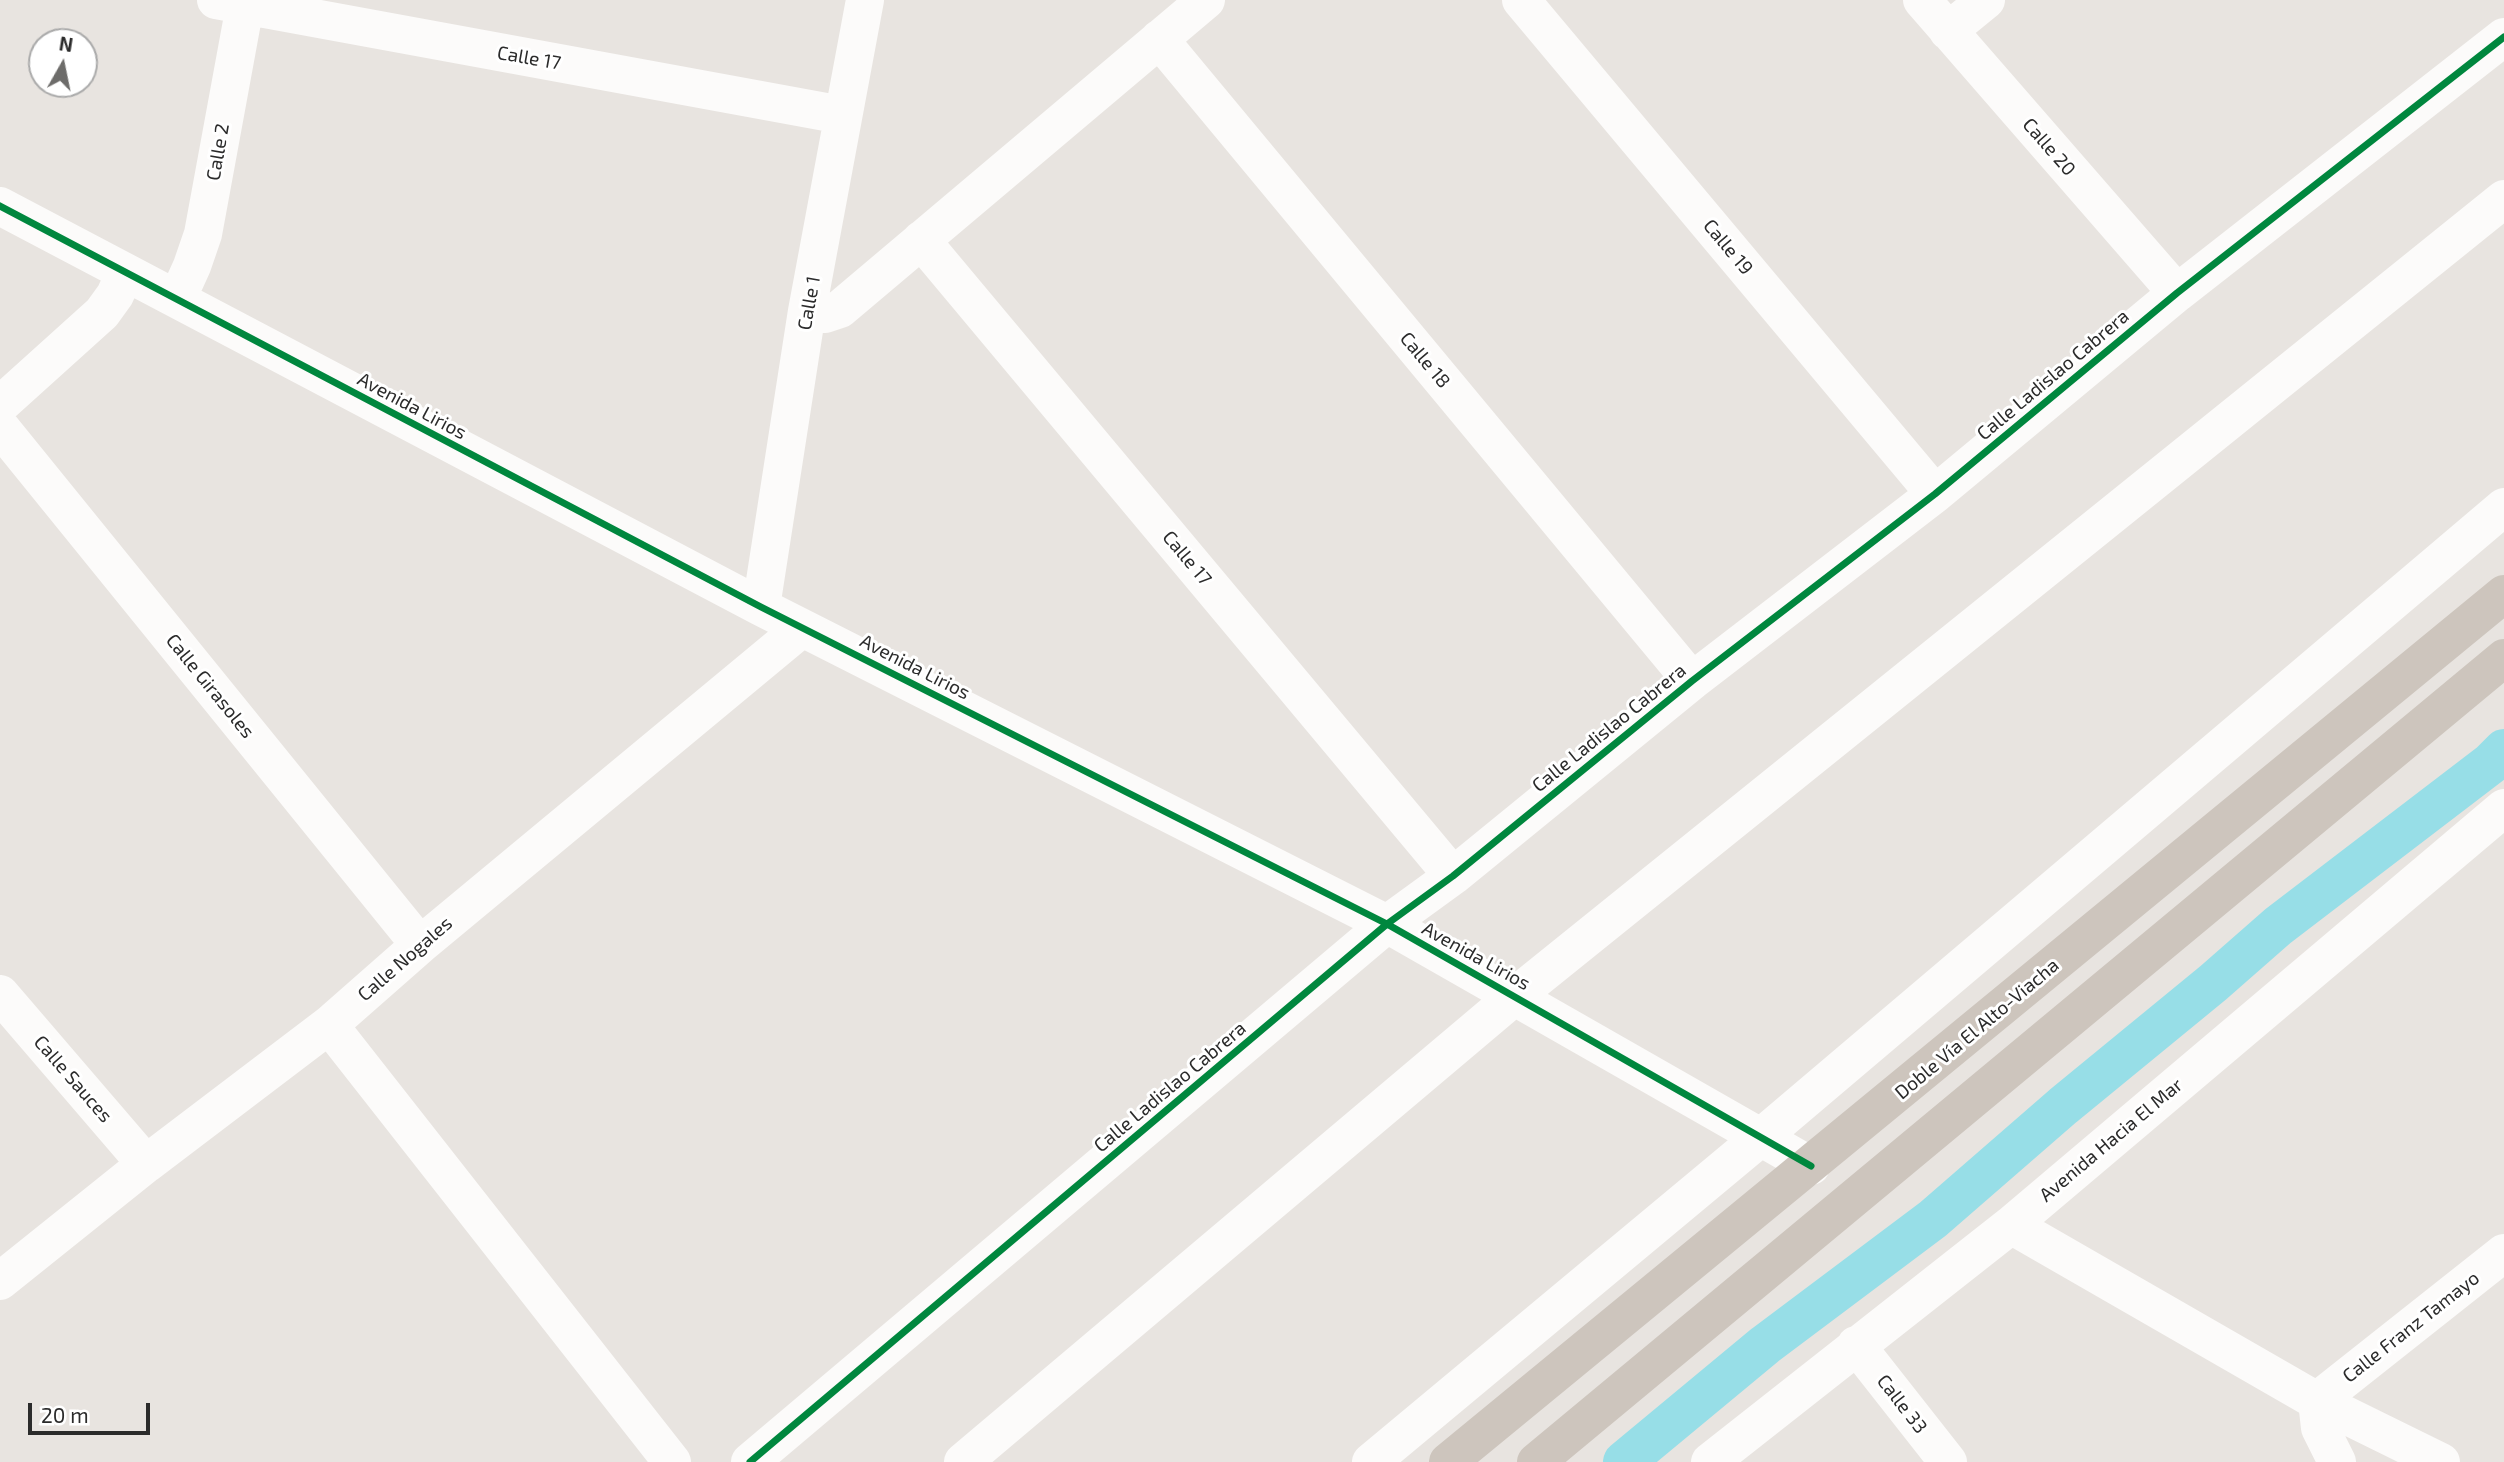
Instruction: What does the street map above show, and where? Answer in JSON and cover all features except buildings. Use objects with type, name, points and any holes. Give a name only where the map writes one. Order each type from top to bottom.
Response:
[{"type":"highway","name":"Doble Vía El Alto-Viacha","points":[[1448,1462],[2504,594]]},
{"type":"highway","points":[[1536,1462],[2504,658]]},
{"type":"street","name":"Calle 1","points":[[761,607],[807,311],[865,0]]},
{"type":"street","points":[[807,311],[825,314],[840,309],[1206,0]]},
{"type":"street","name":"Calle 19","points":[[1521,0],[1935,494]]},
{"type":"street","name":"Calle 20","points":[[1922,0],[2177,293]]},
{"type":"street","points":[[1948,31],[1986,0]]},
{"type":"street","name":"Calle 17","points":[[235,2],[842,116]]},
{"type":"street","name":"Calle 2","points":[[177,299],[203,234],[235,2]]},
{"type":"street","name":"Calle Ladislao Cabrera","points":[[750,1462],[1387,924],[1453,876],[1692,681],[1935,494],[2177,293],[2504,37]]},
{"type":"street","name":"Calle 18","points":[[1159,39],[1692,681]]},
{"type":"street","points":[[962,1462],[1516,996],[2504,199]]},
{"type":"street","name":"Avenida Lirios","points":[[0,206],[761,607],[1387,924],[1811,1166]]},
{"type":"street","name":"Calle 17","points":[[921,240],[1453,876]]},
{"type":"street","points":[[0,405],[102,313],[115,295],[125,273]]},
{"type":"street","name":"Calle Girasoles","points":[[0,427],[420,945]]},
{"type":"street","points":[[1371,1462],[1760,1138],[2504,508]]},
{"type":"street","name":"Calle Nogales","points":[[0,1281],[146,1164],[329,1025],[420,945],[802,628]]},
{"type":"street","name":"Avenida Hacia El Mar","points":[[1710,1462],[2011,1225],[2504,808]]},
{"type":"street","name":"Calle Sauces","points":[[0,994],[146,1164]]},
{"type":"street","points":[[329,1025],[672,1462]]},
{"type":"street","points":[[2011,1225],[2317,1401],[2441,1462]]},
{"type":"street","name":"Calle Franz Tamayo","points":[[2317,1401],[2504,1253]]},
{"type":"street","name":"Calle 33","points":[[1856,1345],[1948,1462]]},
{"type":"street","points":[[2317,1401],[2320,1428],[2337,1462]]},
{"type":"waterway","points":[[1624,1462],[1765,1345],[1933,1219],[2278,926],[2490,764],[2504,750]]},
{"type":"cycle path","points":[[750,1462],[1387,924],[1453,876],[1692,681],[1935,494],[2177,293],[2504,37]]},
{"type":"cycle path","points":[[0,206],[761,607],[1387,924],[1811,1166]]}]
